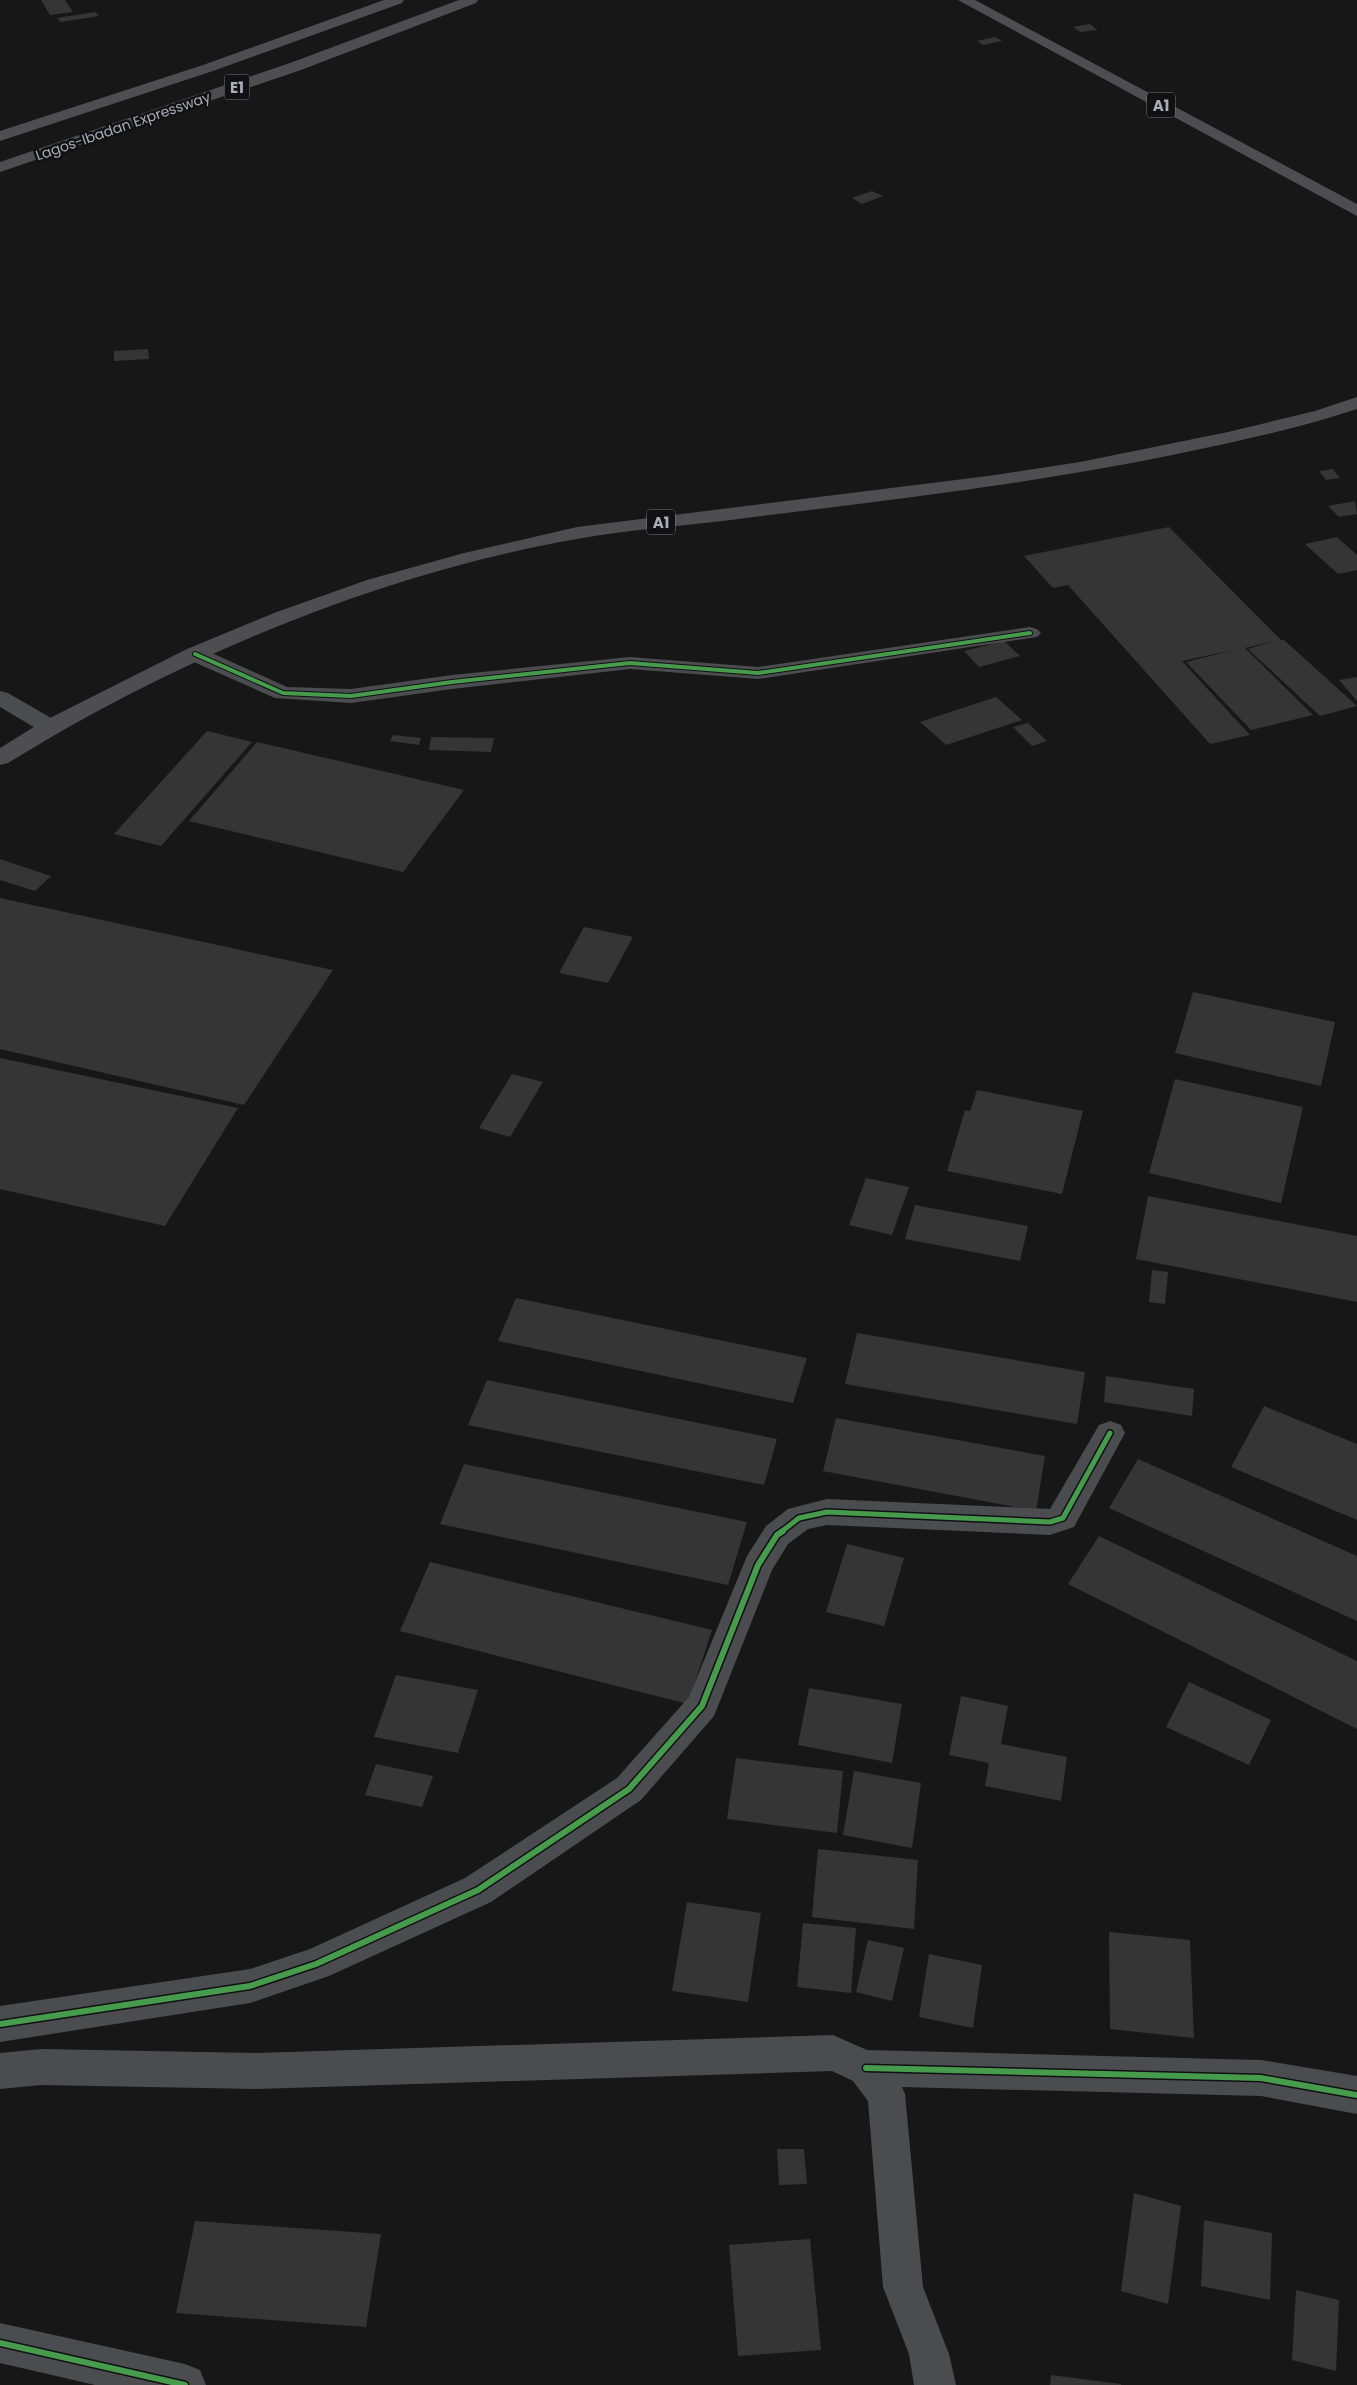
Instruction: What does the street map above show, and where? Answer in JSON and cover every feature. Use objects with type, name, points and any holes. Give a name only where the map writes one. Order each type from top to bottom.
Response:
[{"type":"highway","name":"Lagos-Ibadan Expressway","points":[[0,136],[208,68],[397,0]]},
{"type":"highway","name":"Lagos-Ibadan Expressway","points":[[0,167],[226,91],[395,31],[471,0]]},
{"type":"highway","name":"A1","points":[[965,0],[1357,211]]},
{"type":"highway","points":[[988,0],[1022,30]]},
{"type":"highway","name":"A1","points":[[0,758],[50,727],[195,654],[281,616],[374,584],[471,557],[577,533],[968,485],[1080,468],[1228,438],[1321,415],[1357,403]]},
{"type":"street","points":[[195,654],[282,694],[351,696],[452,682],[630,663],[758,673],[1030,633]]},
{"type":"street","points":[[0,698],[50,727]]},
{"type":"street","points":[[0,2024],[250,1986],[316,1964],[478,1890],[628,1789],[702,1706],[758,1565],[777,1535],[800,1518],[827,1512],[1050,1522],[1063,1518],[1110,1433]]},
{"type":"street","points":[[0,2071],[41,2067],[257,2070],[833,2053],[866,2068],[1261,2078],[1357,2095]]},
{"type":"street","points":[[866,2068],[886,2094],[903,2287],[929,2354],[935,2385]]},
{"type":"street","points":[[0,2343],[185,2385]]},
{"type":"building","points":[[41,0],[65,0],[73,12],[50,15]]},
{"type":"building","points":[[95,12],[99,16],[61,22],[57,18]]},
{"type":"building","points":[[1090,24],[1097,30],[1080,32],[1073,27]]},
{"type":"building","points":[[995,37],[1002,41],[983,45],[977,41]]},
{"type":"building","points":[[872,191],[883,196],[862,204],[852,198]]},
{"type":"building","points":[[148,349],[149,359],[114,361],[114,351]]},
{"type":"building","points":[[1333,469],[1340,478],[1326,480],[1319,471]]},
{"type":"building","points":[[1355,501],[1357,514],[1339,517],[1328,506]]},
{"type":"building","points":[[1169,527],[1281,640],[1284,640],[1357,706],[1320,716],[1248,649],[1274,641],[1245,648],[1313,715],[1251,730],[1186,662],[1234,650],[1182,661],[1250,735],[1210,744],[1068,585],[1053,588],[1024,556]]},
{"type":"building","points":[[1337,537],[1357,555],[1357,570],[1338,574],[1305,544]]},
{"type":"building","points":[[1004,641],[1020,656],[979,667],[964,651]]},
{"type":"building","points":[[1357,677],[1357,701],[1339,680]]},
{"type":"building","points":[[996,697],[1022,720],[946,745],[920,722]]},
{"type":"building","points":[[1028,723],[1047,741],[1032,746],[1013,727]]},
{"type":"building","points":[[207,731],[252,742],[161,846],[114,834]]},
{"type":"building","points":[[393,735],[421,738],[419,745],[390,741]]},
{"type":"building","points":[[431,737],[494,738],[491,752],[429,750]]},
{"type":"building","points":[[257,742],[464,790],[403,872],[189,821]]},
{"type":"building","points":[[0,859],[51,876],[35,891],[0,880]]},
{"type":"building","points":[[0,898],[333,970],[244,1105],[0,1049]]},
{"type":"building","points":[[584,927],[633,937],[608,983],[559,973]]},
{"type":"building","points":[[1193,992],[1335,1022],[1321,1086],[1175,1053]]},
{"type":"building","points":[[0,1058],[238,1108],[165,1226],[0,1189]]},
{"type":"building","points":[[512,1074],[543,1082],[510,1137],[479,1128]]},
{"type":"building","points":[[1175,1079],[1303,1107],[1281,1203],[1149,1173]]},
{"type":"building","points":[[977,1090],[1083,1111],[1062,1194],[947,1171],[965,1110],[970,1111]]},
{"type":"building","points":[[866,1178],[909,1187],[892,1235],[849,1225]]},
{"type":"building","points":[[1148,1196],[1357,1236],[1357,1302],[1136,1259]]},
{"type":"building","points":[[915,1205],[1028,1226],[1020,1261],[905,1239]]},
{"type":"building","points":[[1152,1270],[1168,1272],[1165,1304],[1149,1302]]},
{"type":"building","points":[[516,1298],[807,1358],[793,1403],[498,1341]]},
{"type":"building","points":[[857,1333],[1085,1372],[1077,1424],[845,1384]]},
{"type":"building","points":[[1106,1376],[1194,1389],[1192,1416],[1104,1402]]},
{"type":"building","points":[[487,1380],[777,1439],[764,1485],[468,1425]]},
{"type":"building","points":[[1264,1406],[1357,1444],[1357,1520],[1231,1467]]},
{"type":"building","points":[[836,1418],[1045,1456],[1036,1511],[823,1471]]},
{"type":"building","points":[[1138,1459],[1357,1556],[1357,1621],[1109,1508]]},
{"type":"building","points":[[464,1464],[747,1522],[728,1585],[440,1524]]},
{"type":"building","points":[[1099,1536],[1357,1661],[1357,1729],[1068,1584]]},
{"type":"building","points":[[847,1544],[904,1558],[884,1626],[826,1612]]},
{"type":"building","points":[[430,1562],[712,1630],[688,1704],[400,1631]]},
{"type":"building","points":[[396,1675],[478,1690],[458,1753],[374,1737]]},
{"type":"building","points":[[1189,1682],[1271,1720],[1249,1765],[1166,1727]]},
{"type":"building","points":[[809,1688],[902,1704],[892,1763],[798,1745]]},
{"type":"building","points":[[961,1696],[1008,1706],[1001,1744],[1067,1757],[1061,1801],[985,1786],[989,1763],[949,1755]]},
{"type":"building","points":[[736,1758],[843,1771],[837,1833],[727,1819]]},
{"type":"building","points":[[376,1764],[433,1776],[422,1807],[365,1795]]},
{"type":"building","points":[[854,1771],[921,1783],[912,1848],[843,1835]]},
{"type":"building","points":[[818,1849],[918,1860],[914,1929],[812,1917]]},
{"type":"building","points":[[687,1902],[761,1913],[748,2002],[672,1991]]},
{"type":"building","points":[[803,1923],[856,1928],[851,1993],[797,1987]]},
{"type":"building","points":[[1109,1932],[1190,1940],[1194,2038],[1110,2029]]},
{"type":"building","points":[[868,1940],[904,1948],[892,2001],[856,1992]]},
{"type":"building","points":[[929,1954],[982,1965],[973,2028],[919,2017]]},
{"type":"building","points":[[777,2149],[804,2149],[807,2184],[779,2185]]},
{"type":"building","points":[[1134,2193],[1181,2206],[1168,2304],[1121,2291]]},
{"type":"building","points":[[1204,2220],[1272,2233],[1270,2300],[1201,2286]]},
{"type":"building","points":[[195,2221],[381,2234],[366,2327],[176,2313]]},
{"type":"building","points":[[810,2239],[821,2350],[738,2356],[729,2245]]},
{"type":"building","points":[[1296,2290],[1339,2300],[1336,2371],[1292,2360]]},
{"type":"building","points":[[1051,2375],[1121,2384],[1121,2385],[1050,2385]]},
{"type":"cycle path","points":[[195,654],[283,693],[351,696],[452,682],[630,663],[758,673],[1030,633]]},
{"type":"cycle path","points":[[0,2024],[250,1986],[316,1964],[478,1890],[629,1789],[702,1706],[758,1565],[777,1535],[799,1518],[827,1512],[1050,1522],[1063,1518],[1110,1433]]},
{"type":"cycle path","points":[[866,2068],[1261,2078],[1357,2095]]},
{"type":"cycle path","points":[[0,2343],[185,2385]]}]
